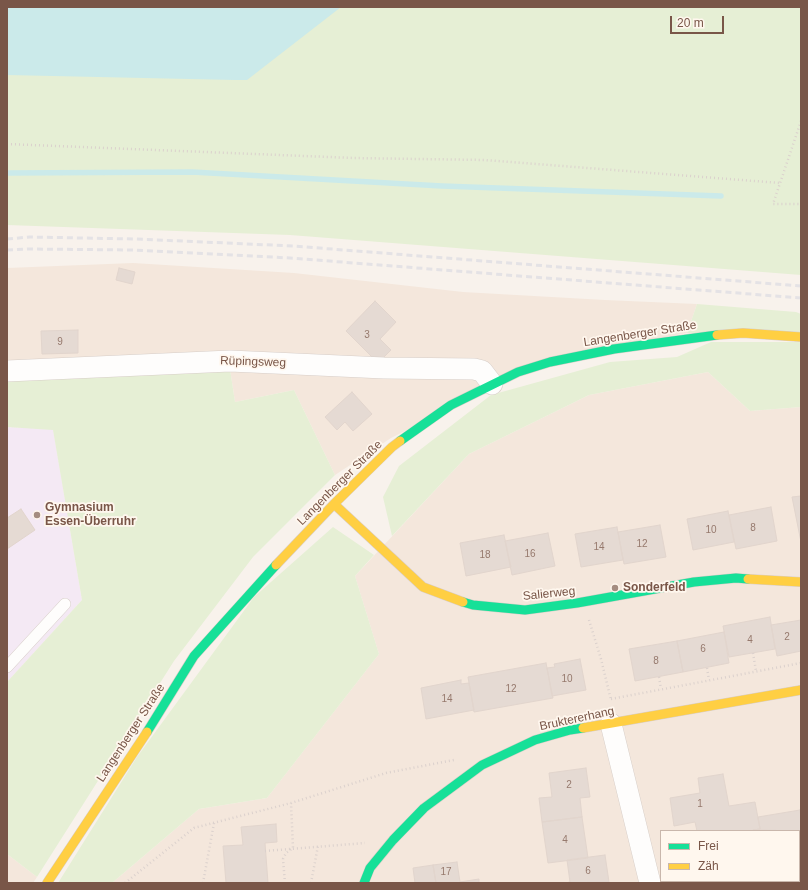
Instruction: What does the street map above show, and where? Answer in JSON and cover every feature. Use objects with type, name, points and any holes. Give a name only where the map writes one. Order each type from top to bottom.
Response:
[{"type":"street","name":"Langenberger Straße","points":[[47,883],[135,750],[194,656],[334,504],[392,447],[451,406],[518,372],[550,362],[614,349],[711,335],[743,333],[801,337]]},
{"type":"street","name":"Rüpingsweg","points":[[7,371],[230,360],[384,368],[474,369],[482,371],[492,384]]},
{"type":"street","name":"Salierweg","points":[[334,504],[423,587],[472,605],[525,610],[577,604],[694,582],[736,578],[801,582]]},
{"type":"street","name":"Bruktererhang","points":[[364,883],[370,868],[393,840],[424,808],[482,765],[535,740],[570,730],[801,690]]},
{"type":"street","points":[[614,723],[650,883]]},
{"type":"lane","points":[[7,667],[65,604]]},
{"type":"path","points":[[801,121],[773,204],[801,204]]},
{"type":"path","points":[[7,144],[354,158],[485,160],[780,183]]},
{"type":"path","points":[[591,622],[611,699],[614,723]]},
{"type":"path","points":[[753,653],[756,671]]},
{"type":"path","points":[[611,699],[801,663]]},
{"type":"path","points":[[706,668],[709,680]]},
{"type":"path","points":[[659,677],[661,689]]},
{"type":"path","points":[[126,882],[194,828],[291,803],[386,773],[453,760],[482,765]]},
{"type":"path","points":[[291,803],[293,848]]},
{"type":"path","points":[[203,883],[214,823]]},
{"type":"path","points":[[265,851],[393,840]]},
{"type":"path","points":[[311,883],[318,846]]},
{"type":"path","points":[[285,883],[283,860],[286,853],[293,848]]},
{"type":"shaded area","points":[[133,263],[294,273],[463,292],[697,304],[687,333],[550,358],[391,438],[335,475],[294,390],[235,402],[230,369],[7,367],[7,268]]},
{"type":"shaded area","points":[[708,372],[750,411],[801,407],[801,883],[112,883],[199,809],[267,798],[379,654],[355,576],[469,454],[589,395]]},
{"type":"shaded area","name":"Gymnasium Essen-Überruhr","points":[[7,427],[53,429],[82,600],[7,682]]},
{"type":"shaded area","points":[[7,854],[37,877],[33,883],[7,883]]},
{"type":"green space","points":[[7,7],[801,7],[801,275],[290,235],[7,225]]},
{"type":"green space","points":[[697,304],[796,312],[801,314],[801,332],[687,333]]},
{"type":"green space","points":[[711,342],[801,342],[801,407],[750,411],[708,372],[589,395],[469,454],[392,536],[383,497],[399,466],[491,395],[610,362],[677,357]]},
{"type":"green space","points":[[230,369],[235,402],[294,390],[335,475],[253,557],[174,661],[37,877],[7,854],[7,682],[82,600],[53,430],[7,427],[7,376]]},
{"type":"green space","points":[[333,527],[374,555],[355,576],[379,654],[267,798],[199,809],[112,883],[58,883],[137,757],[254,597]]},
{"type":"water","points":[[7,7],[341,7],[247,80],[235,80],[7,75]]},
{"type":"building","points":[[119,268],[135,272],[132,284],[116,280]]},
{"type":"building","points":[[375,301],[396,322],[380,339],[391,350],[378,363],[346,331]]},
{"type":"building","points":[[78,330],[78,353],[42,354],[41,331]]},
{"type":"building","points":[[352,392],[372,414],[353,431],[345,422],[337,430],[325,417]]},
{"type":"building","points":[[801,496],[801,542],[792,497]]},
{"type":"building","points":[[771,507],[777,541],[736,549],[729,515]]},
{"type":"building","points":[[21,509],[35,530],[7,549],[7,518]]},
{"type":"building","points":[[728,511],[734,542],[693,550],[687,519]]},
{"type":"building","points":[[660,525],[666,557],[624,564],[618,532]]},
{"type":"building","points":[[617,527],[623,560],[581,567],[575,534]]},
{"type":"building","points":[[548,533],[555,566],[512,575],[505,541]]},
{"type":"building","points":[[504,535],[511,567],[466,576],[460,543]]},
{"type":"building","points":[[770,617],[775,649],[729,657],[723,626]]},
{"type":"building","points":[[801,620],[801,651],[777,656],[771,625]]},
{"type":"building","points":[[724,632],[729,663],[683,672],[677,641]]},
{"type":"building","points":[[677,641],[683,672],[635,681],[629,649]]},
{"type":"building","points":[[580,659],[586,690],[552,696],[547,668],[555,667],[554,664]]},
{"type":"building","points":[[546,663],[553,698],[474,712],[468,677]]},
{"type":"building","points":[[461,680],[461,684],[469,683],[474,710],[426,719],[421,688]]},
{"type":"building","points":[[586,768],[590,797],[580,798],[582,817],[542,822],[539,798],[552,797],[549,773]]},
{"type":"building","points":[[723,774],[729,806],[755,802],[760,829],[697,830],[695,822],[674,826],[670,798],[700,793],[698,778]]},
{"type":"building","points":[[800,810],[801,862],[800,830],[753,830],[760,829],[758,817]]},
{"type":"building","points":[[582,817],[588,858],[548,863],[542,822]]},
{"type":"building","points":[[276,824],[277,842],[265,843],[268,883],[226,883],[223,846],[243,845],[241,827]]},
{"type":"building","points":[[605,855],[609,882],[565,883],[570,882],[567,860]]},
{"type":"building","points":[[457,862],[460,882],[479,879],[479,883],[436,883],[433,865]]},
{"type":"building","points":[[433,865],[436,883],[415,883],[413,868]]},
{"type":"waterway","points":[[7,173],[192,172],[442,186],[721,196]]},
{"type":"railway","points":[[7,239],[30,237],[136,239],[293,246],[801,286]]},
{"type":"railway","points":[[7,250],[134,250],[290,258],[801,298]]},
{"type":"traffic: fast","points":[[400,441],[451,405],[518,372],[550,362],[614,349],[717,335]]},
{"type":"traffic: fast","points":[[147,732],[194,656],[276,565]]},
{"type":"traffic: fast","points":[[463,602],[473,605],[525,610],[577,603],[694,582],[736,578],[748,579]]},
{"type":"traffic: fast","points":[[364,883],[370,868],[393,840],[424,808],[482,765],[535,740],[570,730],[583,728]]},
{"type":"traffic: slow","points":[[717,335],[743,333],[801,337]]},
{"type":"traffic: slow","points":[[276,565],[334,504],[400,441]]},
{"type":"traffic: slow","points":[[334,504],[423,587],[463,602]]},
{"type":"traffic: slow","points":[[748,579],[801,582]]},
{"type":"traffic: slow","points":[[583,728],[801,690]]},
{"type":"traffic: slow","points":[[47,883],[147,732]]},
{"type":"place","name":"Gymnasium Essen-Überruhr","points":[[37,515]]},
{"type":"place","name":"Sonderfeld","points":[[615,588]]}]
